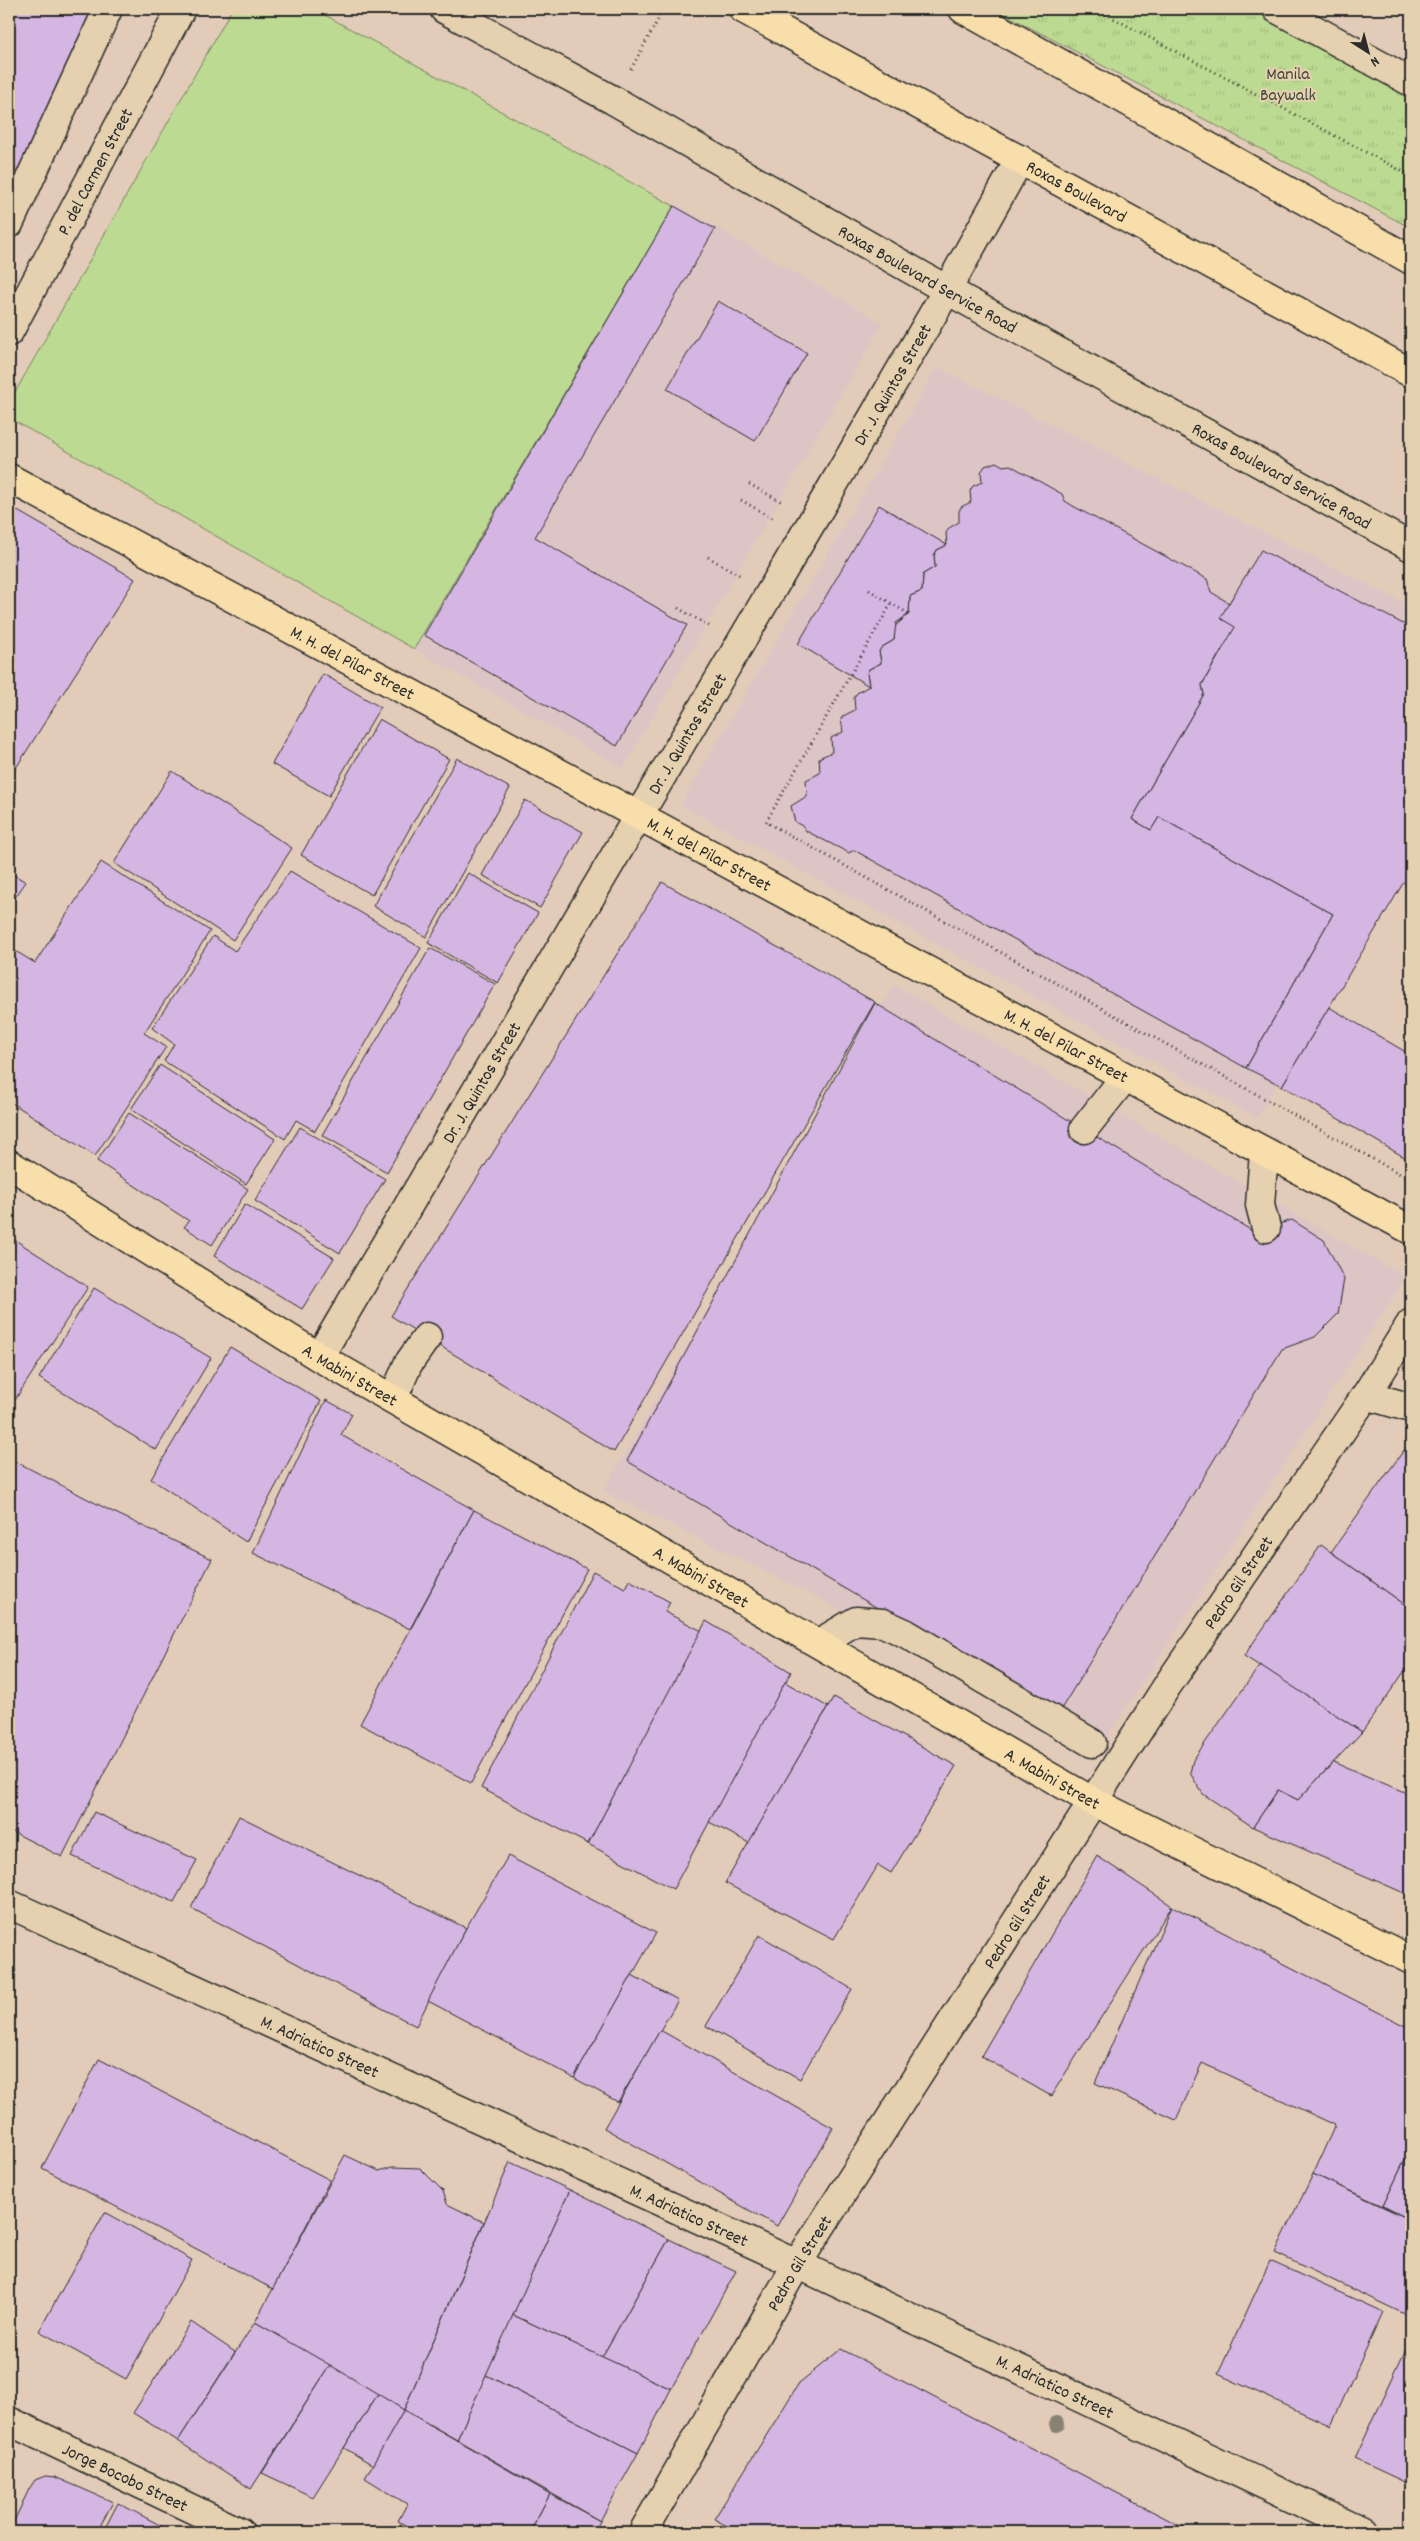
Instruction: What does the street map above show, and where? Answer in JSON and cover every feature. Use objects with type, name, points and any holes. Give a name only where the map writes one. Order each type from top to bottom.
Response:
[{"type":"main road","name":"Roxas Boulevard","points":[[743,9],[1411,373]]},
{"type":"main road","points":[[964,9],[1411,260]]},
{"type":"main road","name":"M. H. del Pilar Street","points":[[9,478],[1411,1230]]},
{"type":"main road","name":"A. Mabini Street","points":[[9,1164],[319,1357],[1092,1801],[1411,1960]]},
{"type":"street","points":[[9,224],[108,9]]},
{"type":"street","name":"P. del Carmen Street","points":[[9,332],[181,9]]},
{"type":"street","name":"Roxas Boulevard Service Road","points":[[444,9],[613,100],[947,290],[1411,547]]},
{"type":"street","points":[[1276,9],[1411,82]]},
{"type":"street","name":"Dr. J. Quintos Street","points":[[319,1357],[947,290],[1020,159]]},
{"type":"street","points":[[1084,1129],[1125,1077]]},
{"type":"street","points":[[1264,1152],[1260,1205],[1266,1228]]},
{"type":"street","name":"Pedro Gil Street","points":[[643,2532],[797,2264],[1167,1686],[1366,1395],[1411,1323]]},
{"type":"street","points":[[392,1399],[408,1364],[427,1337]]},
{"type":"street","points":[[1366,1395],[1411,1408]]},
{"type":"street","points":[[819,1643],[856,1621],[883,1623],[905,1633],[1092,1743]]},
{"type":"street","name":"M. Adriatico Street","points":[[9,1904],[797,2264],[1364,2532]]},
{"type":"street","name":"Jorge Bocobo Street","points":[[9,2422],[240,2532]]},
{"type":"path","points":[[613,100],[664,9]]},
{"type":"path","points":[[1096,9],[1411,176]]},
{"type":"path","points":[[750,484],[761,491]]},
{"type":"path","points":[[741,500],[752,506]]},
{"type":"path","points":[[708,557],[719,563]]},
{"type":"path","points":[[869,590],[909,614]]},
{"type":"path","points":[[891,604],[766,822],[1411,1180]]},
{"type":"path","points":[[678,608],[689,614]]},
{"type":"shaded area","points":[[674,203],[883,323],[623,769],[414,649]]},
{"type":"shaded area","points":[[937,367],[1411,606],[1411,857],[1257,1118],[680,805]]},
{"type":"shaded area","points":[[894,985],[1406,1277],[1105,1741],[603,1491]]},
{"type":"green space","points":[[232,9],[314,9],[674,206],[414,649],[9,418],[9,403]]},
{"type":"green space","name":"Manila Baywalk","points":[[995,9],[1299,9],[1411,69],[1411,228]]},
{"type":"building","points":[[9,9],[103,9],[9,189]]},
{"type":"building","points":[[674,206],[715,229],[535,537],[687,625],[617,746],[424,635]]},
{"type":"building","points":[[718,301],[807,353],[755,441],[667,389]]},
{"type":"building","points":[[996,462],[1003,466],[1010,465],[1062,494],[1065,501],[1073,506],[1207,579],[1211,592],[1229,603],[1236,592],[1283,579],[1324,603],[1337,649],[1313,691],[1266,703],[1224,679],[1218,656],[1202,685],[1204,694],[1132,819],[1151,830],[1159,817],[1333,914],[1246,1068],[854,850],[849,853],[806,831],[804,827],[795,822],[791,806],[807,796],[806,780],[820,773],[819,758],[832,752],[831,738],[843,732],[841,719],[855,710],[854,697],[869,686],[867,673],[869,669],[881,663],[879,651],[894,640],[894,627],[909,614],[910,596],[922,591],[923,574],[935,567],[934,555],[937,550],[947,545],[946,533],[949,528],[959,522],[961,507],[971,502],[970,491],[973,486],[982,482],[981,472],[985,466]]},
{"type":"building","points":[[879,505],[947,545],[937,550],[934,555],[935,567],[923,574],[922,591],[910,596],[909,614],[896,623],[894,640],[879,651],[881,663],[869,669],[867,673],[869,686],[798,644]]},
{"type":"building","points":[[9,506],[135,579],[9,779]]},
{"type":"building","points":[[1261,550],[1411,628],[1411,870],[1282,1086],[1246,1068],[1333,914],[1159,817],[1151,830],[1132,819],[1204,694],[1202,685],[1235,627],[1220,618]]},
{"type":"building","points":[[323,674],[380,707],[329,796],[272,764]]},
{"type":"building","points":[[379,719],[449,759],[372,895],[301,855]]},
{"type":"building","points":[[457,758],[510,788],[426,937],[373,906]]},
{"type":"building","points":[[172,771],[292,848],[233,940],[114,863]]},
{"type":"building","points":[[525,800],[583,832],[540,908],[482,875]]},
{"type":"building","points":[[101,862],[210,931],[144,1033],[166,1047],[95,1156],[9,1101],[9,947],[35,963]]},
{"type":"building","points":[[290,871],[421,948],[315,1131],[296,1120],[285,1139],[164,1061],[174,1044],[152,1028],[213,936],[235,951]]},
{"type":"building","points":[[9,872],[26,882],[9,906]]},
{"type":"building","points":[[468,873],[538,913],[498,983],[428,943]]},
{"type":"building","points":[[662,882],[875,1002],[614,1452],[391,1316]]},
{"type":"building","points":[[430,948],[495,984],[387,1172],[322,1135]]},
{"type":"building","points":[[875,1003],[1254,1232],[1292,1220],[1324,1240],[1344,1279],[1338,1314],[1315,1337],[1282,1349],[1058,1714],[627,1461]]},
{"type":"building","points":[[1329,1007],[1411,1055],[1411,1161],[1282,1086]]},
{"type":"building","points":[[160,1065],[275,1139],[246,1184],[131,1109]]},
{"type":"building","points":[[129,1113],[248,1189],[212,1245],[184,1227],[189,1221],[97,1161]]},
{"type":"building","points":[[300,1127],[385,1179],[340,1253],[255,1201]]},
{"type":"building","points":[[245,1204],[334,1258],[302,1309],[214,1256]]},
{"type":"building","points":[[9,1236],[88,1287],[9,1409]]},
{"type":"building","points":[[94,1288],[211,1358],[156,1450],[39,1378]]},
{"type":"building","points":[[230,1347],[321,1401],[246,1542],[151,1479]]},
{"type":"building","points":[[326,1400],[352,1414],[341,1435],[474,1510],[410,1629],[253,1553]]},
{"type":"building","points":[[1404,1450],[1411,1455],[1411,1609],[1331,1552]]},
{"type":"building","points":[[9,1458],[109,1510],[212,1559],[62,1857],[9,1830]]},
{"type":"building","points":[[474,1510],[587,1569],[471,1783],[360,1724]]},
{"type":"building","points":[[1321,1545],[1411,1609],[1411,1662],[1362,1732],[1244,1656]]},
{"type":"building","points":[[593,1571],[625,1588],[629,1580],[670,1602],[665,1612],[702,1631],[588,1844],[481,1788]]},
{"type":"building","points":[[706,1621],[791,1672],[673,1889],[588,1844]]},
{"type":"building","points":[[1260,1665],[1362,1732],[1298,1800],[1278,1790],[1253,1827],[1203,1794],[1190,1773],[1193,1760]]},
{"type":"building","points":[[785,1682],[828,1707],[749,1843],[709,1822]]},
{"type":"building","points":[[834,1697],[956,1766],[891,1873],[878,1865],[834,1939],[725,1883]]},
{"type":"building","points":[[1334,1762],[1411,1795],[1411,1896],[1253,1827],[1278,1790],[1298,1800]]},
{"type":"building","points":[[94,1812],[197,1860],[174,1902],[72,1856]]},
{"type":"building","points":[[239,1816],[466,1928],[416,2026],[191,1908]]},
{"type":"building","points":[[508,1856],[656,1933],[574,2078],[428,2001],[466,1928]]},
{"type":"building","points":[[1097,1856],[1172,1906],[1051,2096],[981,2056]]},
{"type":"building","points":[[1172,1906],[1411,2029],[1411,2147],[1383,2206],[1313,2174],[1335,2125],[1202,2063],[1176,2120],[1095,2083]]},
{"type":"building","points":[[759,1935],[852,1989],[800,2079],[706,2026]]},
{"type":"building","points":[[632,1975],[678,2000],[618,2102],[574,2078]]},
{"type":"building","points":[[660,2030],[833,2128],[777,2226],[604,2128]]},
{"type":"building","points":[[99,2059],[330,2180],[273,2289],[42,2168]]},
{"type":"building","points":[[1411,2147],[1411,2220],[1383,2206]]},
{"type":"building","points":[[345,2155],[379,2171],[392,2167],[420,2168],[443,2191],[447,2204],[484,2222],[404,2410],[255,2322]]},
{"type":"building","points":[[510,2162],[570,2190],[457,2440],[404,2410]]},
{"type":"building","points":[[1313,2174],[1411,2220],[1411,2317],[1275,2253]]},
{"type":"building","points":[[570,2190],[669,2239],[602,2357],[513,2315]]},
{"type":"building","points":[[105,2212],[192,2260],[126,2379],[39,2331]]},
{"type":"building","points":[[669,2239],[736,2271],[671,2389],[602,2357]]},
{"type":"building","points":[[1270,2261],[1383,2312],[1331,2426],[1218,2374]]},
{"type":"building","points":[[513,2315],[671,2389],[638,2453],[486,2375]]},
{"type":"building","points":[[191,2322],[235,2352],[178,2441],[133,2413]]},
{"type":"building","points":[[255,2322],[330,2365],[251,2489],[178,2441]]},
{"type":"building","points":[[1411,2338],[1411,2485],[1355,2459]]},
{"type":"building","points":[[841,2349],[1192,2532],[738,2532],[714,2519],[799,2383]]},
{"type":"building","points":[[330,2365],[378,2394],[313,2497],[262,2473]]},
{"type":"building","points":[[486,2375],[638,2453],[600,2521],[457,2440]]},
{"type":"building","points":[[378,2394],[404,2410],[373,2465],[344,2448]]},
{"type":"building","points":[[404,2410],[550,2494],[530,2532],[417,2532],[398,2521],[407,2504],[365,2478]]},
{"type":"building","points":[[45,2476],[55,2477],[113,2502],[97,2532],[9,2532],[29,2489],[35,2480]]},
{"type":"building","points":[[550,2494],[600,2521],[594,2532],[530,2532]]},
{"type":"building","points":[[118,2503],[173,2532],[103,2532]]}]
